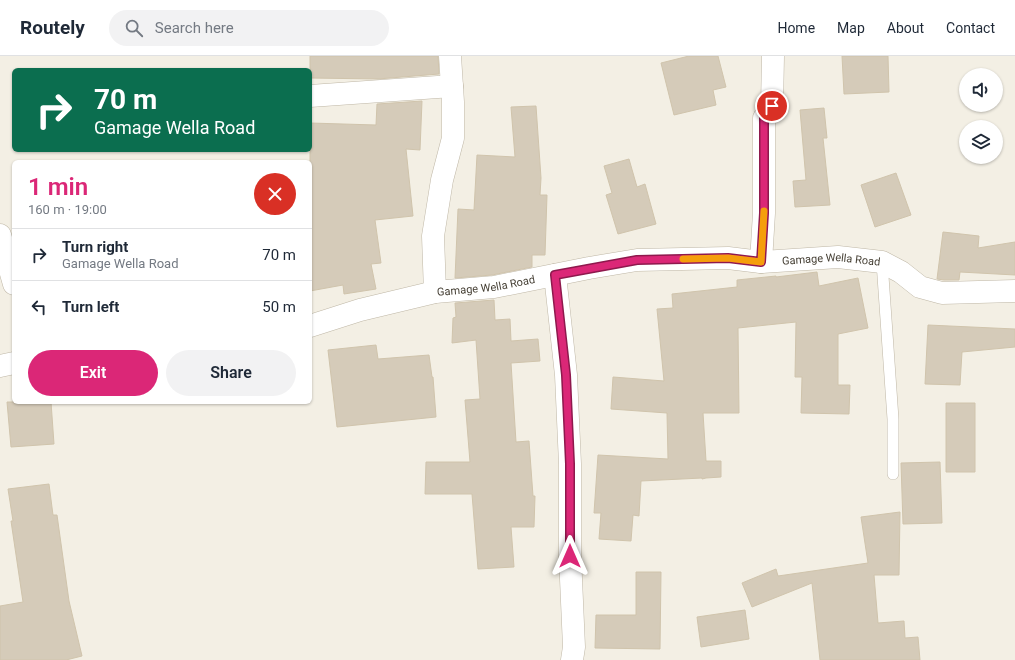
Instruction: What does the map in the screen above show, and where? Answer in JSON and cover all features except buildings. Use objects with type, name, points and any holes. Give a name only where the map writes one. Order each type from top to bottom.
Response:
[{"type":"street","points":[[435,292],[433,236],[442,180],[453,138],[450,56]]},
{"type":"street","points":[[761,262],[764,213],[764,118],[772,106],[773,56]]},
{"type":"street","points":[[312,96],[452,86]]},
{"type":"street","points":[[0,236],[12,277]]},
{"type":"street","name":"Gamage Wella Road","points":[[312,325],[360,310],[435,292],[494,287],[637,260],[728,258],[761,262],[838,257],[882,262],[901,272],[920,287],[942,293],[1015,291]]},
{"type":"street","points":[[555,275],[566,375],[570,464],[570,556],[574,647],[572,660]]},
{"type":"street","points":[[0,366],[12,363]]},
{"type":"lane","points":[[882,262],[893,419],[893,474]]},
{"type":"slow traffic","points":[[683,259],[728,258],[761,262],[764,211]]},
{"type":"route","points":[[570,556],[570,464],[566,375],[555,275],[637,260],[728,258],[761,262],[764,213],[764,118],[772,106]]}]
